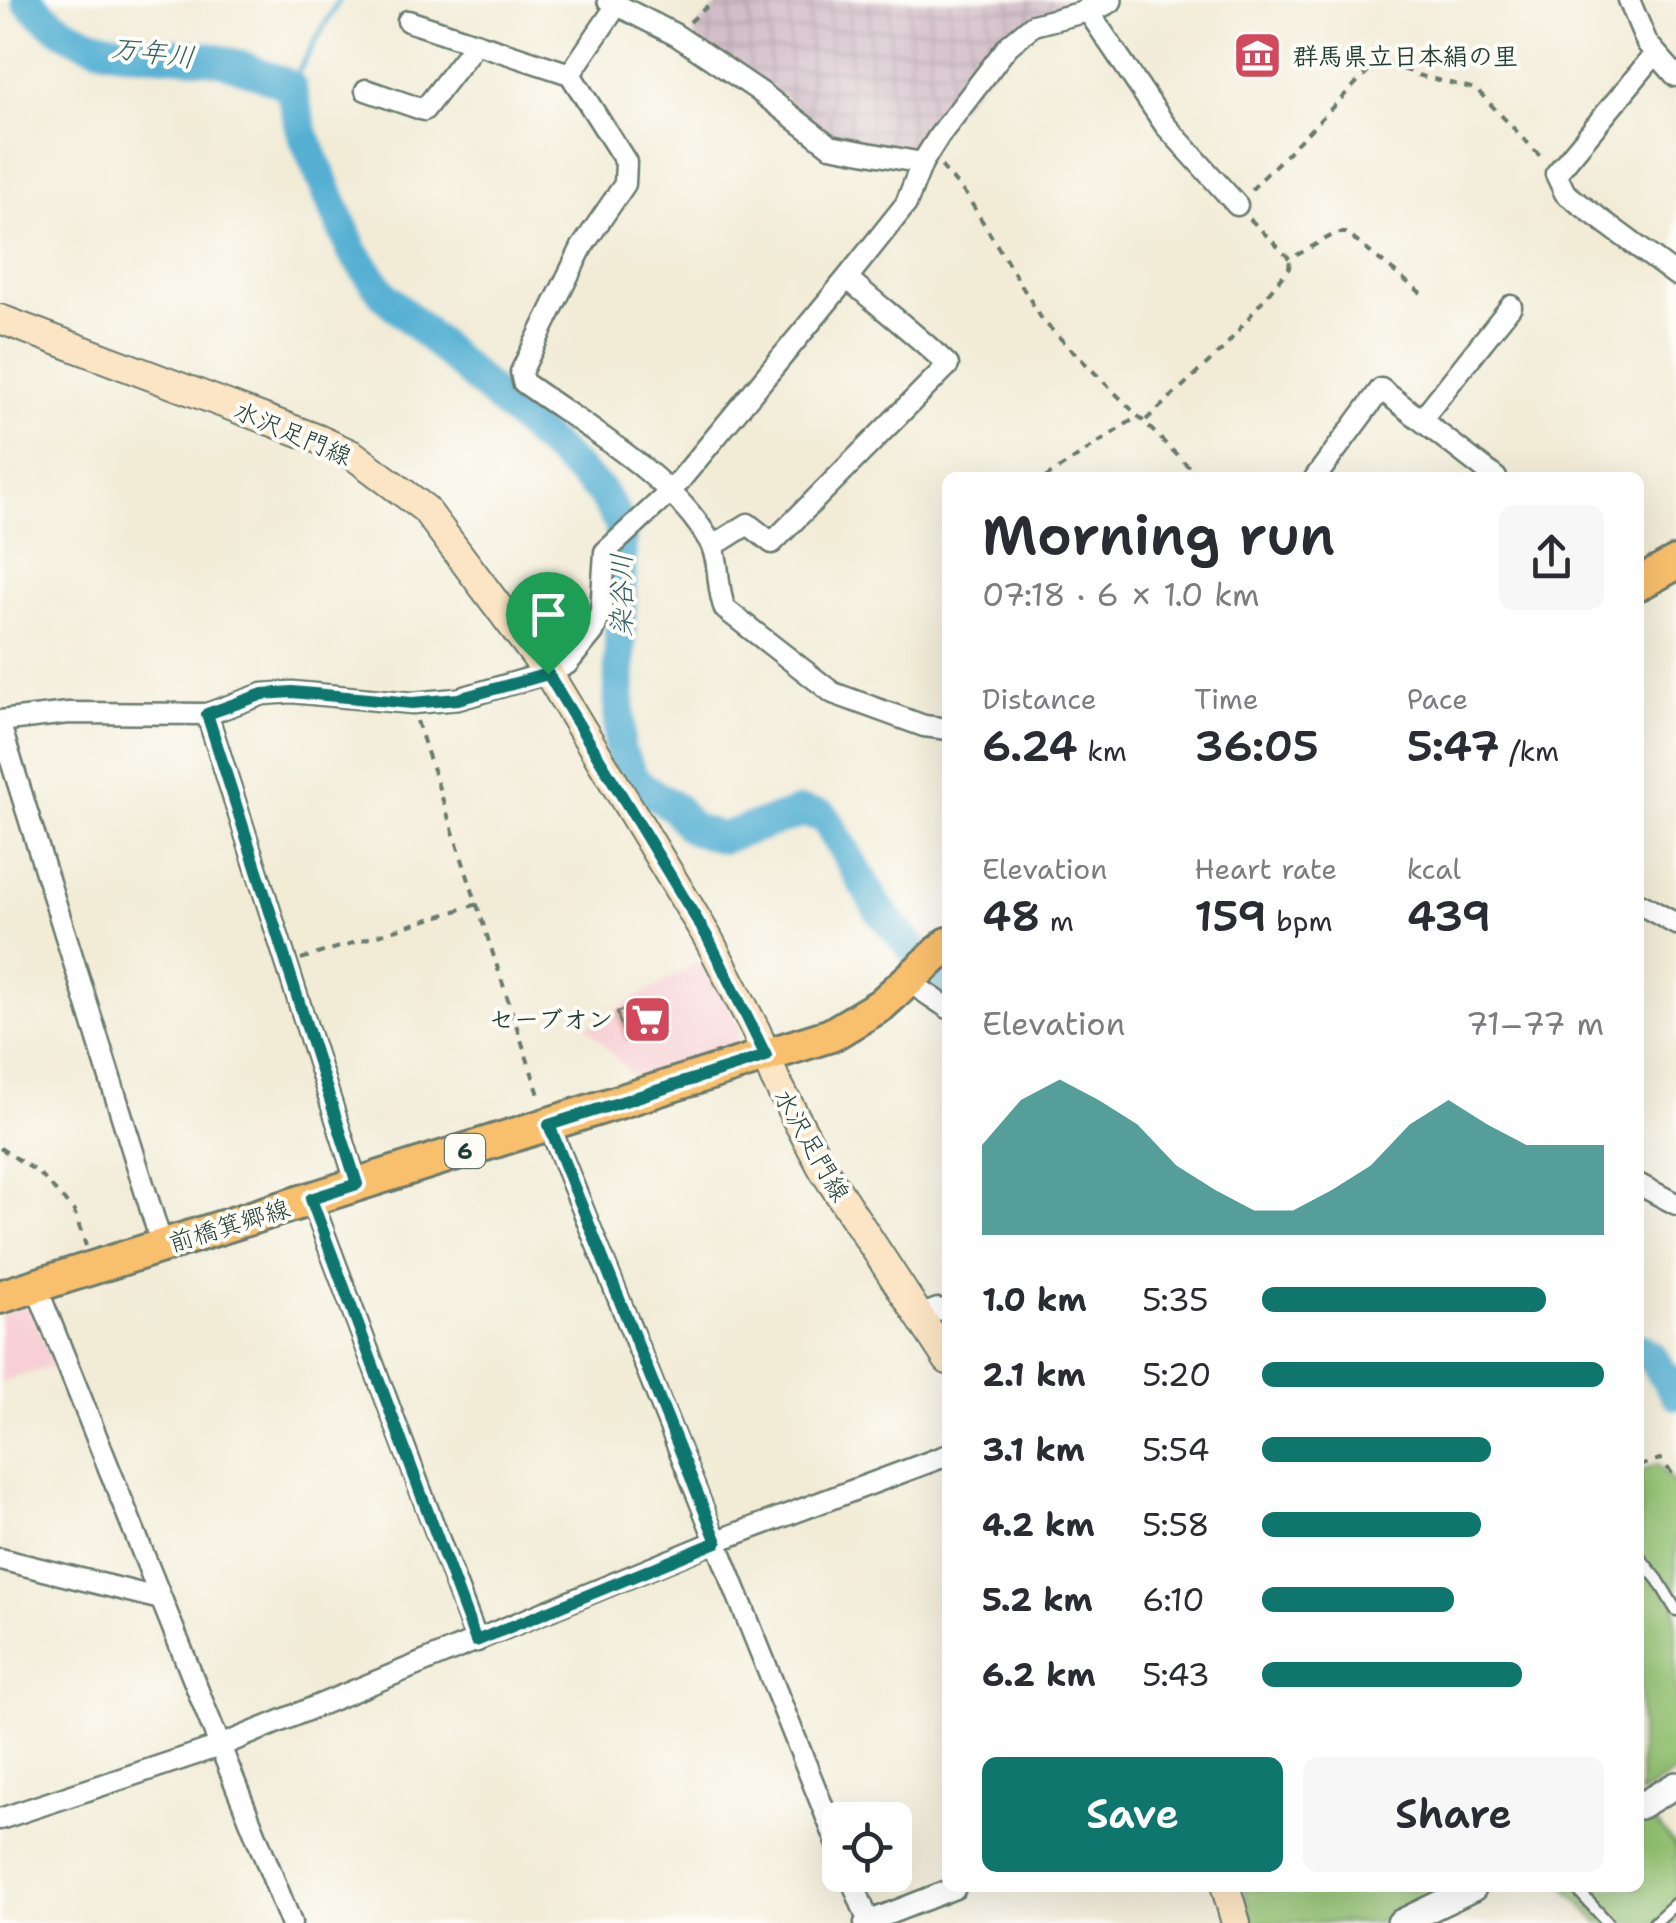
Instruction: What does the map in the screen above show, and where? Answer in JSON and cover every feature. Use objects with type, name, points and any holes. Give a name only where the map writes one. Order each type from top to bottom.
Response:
[{"type":"main road","name":"水沢足門線","points":[[0,319],[353,454],[425,509],[548,674],[708,938],[824,1169],[942,1351]]},
{"type":"main road","points":[[1644,581],[1675,566]]},
{"type":"main road","name":"前橋箕郷線","points":[[0,1297],[831,1035],[862,1019],[942,950]]},
{"type":"main road","points":[[1227,1892],[1236,1923]]},
{"type":"street","points":[[1629,0],[1647,43],[1676,76]]},
{"type":"street","points":[[570,74],[613,3],[676,35],[760,91],[830,146],[922,163]]},
{"type":"street","points":[[162,1245],[0,723],[68,713],[207,714],[263,694],[292,692],[412,703],[458,699],[548,674],[567,664],[593,632],[601,612],[605,552],[672,490],[848,278],[906,204],[922,163],[939,136],[1020,32],[1098,6],[1166,125],[1237,204]]},
{"type":"street","points":[[408,21],[570,74],[626,162],[626,184],[582,247],[520,372],[523,382],[672,490],[712,546],[718,593],[726,609],[850,702],[942,728]]},
{"type":"street","points":[[366,90],[424,110],[476,43]]},
{"type":"street","points":[[1655,54],[1556,174],[1565,194],[1676,275]]},
{"type":"street","points":[[712,546],[748,524],[772,543],[948,365],[848,278]]},
{"type":"street","points":[[1422,420],[1511,306]]},
{"type":"street","points":[[1320,472],[1382,389],[1488,472]]},
{"type":"street","points":[[207,714],[357,1184]]},
{"type":"street","points":[[1644,906],[1676,924]]},
{"type":"street","points":[[912,978],[942,1003]]},
{"type":"street","points":[[549,1125],[822,1805]]},
{"type":"street","points":[[1644,1187],[1676,1204]]},
{"type":"street","points":[[311,1199],[476,1641]]},
{"type":"street","points":[[36,1286],[291,1923]]},
{"type":"street","points":[[918,1316],[942,1309]]},
{"type":"street","points":[[0,1819],[220,1746],[717,1542],[942,1457]]},
{"type":"street","points":[[0,1559],[161,1599]]},
{"type":"street","points":[[1644,1804],[1676,1785]]},
{"type":"street","points":[[856,1892],[868,1923],[945,1892]]},
{"type":"street","points":[[1400,1923],[1465,1892]]},
{"type":"lane","points":[[1644,1563],[1676,1610]]},
{"type":"lane","points":[[1580,1892],[1608,1923]]},
{"type":"lane","points":[[1654,1923],[1676,1903]]},
{"type":"path","points":[[676,35],[714,0]]},
{"type":"path","points":[[1290,259],[1237,204],[1379,60],[1476,90],[1547,163]]},
{"type":"path","points":[[922,163],[939,164],[954,180],[1043,321],[1194,472]]},
{"type":"path","points":[[1290,259],[1336,233],[1346,234],[1421,292]]},
{"type":"path","points":[[1146,420],[1224,348],[1289,268],[1290,259]]},
{"type":"path","points":[[1054,472],[1138,416]]},
{"type":"path","points":[[412,703],[549,1125]]},
{"type":"path","points":[[288,963],[478,904]]},
{"type":"path","points":[[0,1148],[39,1174],[74,1211],[94,1267]]},
{"type":"path","points":[[1644,1465],[1660,1459],[1676,1478]]},
{"type":"shaded area","points":[[724,0],[1073,0],[1071,5],[1042,13],[919,152],[913,154],[835,143],[782,95],[694,38],[695,27]]},
{"type":"shaded area","points":[[703,959],[740,1029],[735,1040],[725,1057],[644,1088],[587,1027]]},
{"type":"shaded area","points":[[29,1304],[53,1366],[0,1383],[0,1313]]},
{"type":"green space","points":[[1657,1464],[1676,1486],[1676,1772],[1644,1792],[1644,1469]]},
{"type":"green space","points":[[1649,1816],[1676,1846],[1676,1923],[1599,1923],[1569,1892],[1644,1892],[1644,1819]]},
{"type":"green space","points":[[1244,1892],[1440,1892],[1375,1923],[1253,1923]]},
{"type":"building","points":[[654,1002],[662,1030],[625,1041],[617,1012]]},
{"type":"waterway","name":"染谷川","points":[[27,0],[48,20],[90,43],[219,60],[290,86],[303,134],[353,252],[384,295],[600,491],[621,525],[619,749],[635,782],[676,809],[691,828],[722,838],[801,812],[824,816],[880,911],[942,980]]},
{"type":"waterway","name":"染谷川","points":[[290,86],[339,0]]},
{"type":"waterway","name":"染谷川","points":[[1644,1352],[1676,1394]]},
{"type":"place","name":"群馬県立日本絹の里","points":[[1258,56]]},
{"type":"place","name":"セーブオン","points":[[648,1019]]},
{"type":"route","points":[[548,674],[708,938],[766,1056],[549,1125],[717,1542],[476,1641],[311,1199],[357,1184],[207,714],[263,694],[292,692],[412,703],[458,699],[548,674]]},
{"type":"water label","name":"万年川","points":[[153,52]]}]
